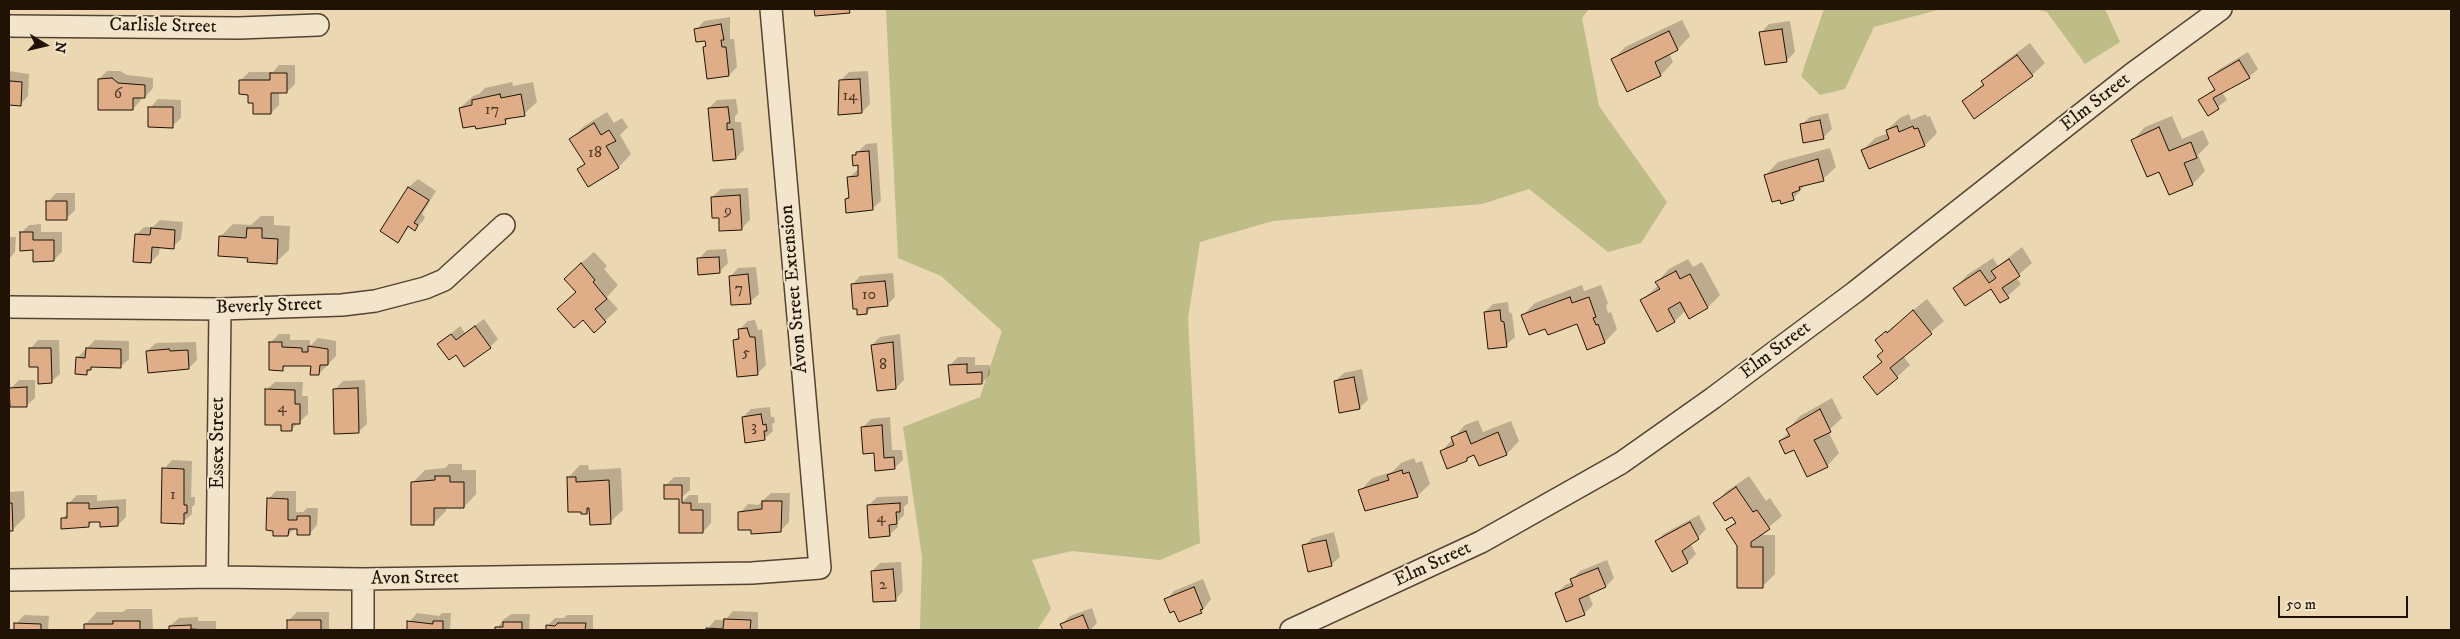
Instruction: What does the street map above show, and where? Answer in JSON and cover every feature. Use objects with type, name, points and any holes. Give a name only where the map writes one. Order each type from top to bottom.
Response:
[{"type":"street","name":"Avon Street Extension","points":[[771,9],[820,568]]},
{"type":"street","name":"Elm Street","points":[[1291,630],[1481,542],[1621,463],[1713,398],[1855,292],[2132,74],[2221,9]]},
{"type":"street","name":"Carlisle Street","points":[[9,26],[239,28],[318,25]]},
{"type":"street","name":"Beverly Street","points":[[9,307],[220,309],[342,305],[375,301],[425,288],[444,280],[504,225]]},
{"type":"street","name":"Essex Street","points":[[217,577],[220,309]]},
{"type":"street","name":"Avon Street","points":[[9,580],[217,577],[363,580],[752,573],[820,568]]},
{"type":"street","points":[[363,580],[363,630]]},
{"type":"shaded area","points":[[886,9],[1589,9],[1582,18],[1599,106],[1667,202],[1641,243],[1608,252],[1529,189],[1482,204],[1273,221],[1200,242],[1188,318],[1200,543],[1160,560],[1072,551],[1032,560],[1051,609],[1037,630],[920,630],[922,557],[903,427],[980,397],[1002,331],[941,276],[898,258]]},
{"type":"shaded area","points":[[1824,9],[1941,9],[1874,27],[1845,89],[1820,95],[1801,76]]},
{"type":"shaded area","points":[[2036,9],[2105,9],[2120,42],[2085,64],[2047,12]]},
{"type":"building","points":[[814,9],[849,9],[850,13],[815,16]]},
{"type":"building","points":[[721,24],[724,40],[721,40],[722,47],[726,47],[729,76],[707,79],[703,47],[706,46],[705,41],[696,42],[694,29]]},
{"type":"building","points":[[1782,29],[1787,62],[1765,65],[1759,32]]},
{"type":"building","points":[[1669,31],[1678,50],[1655,62],[1661,76],[1627,92],[1611,59]]},
{"type":"building","points":[[2017,55],[2033,76],[1974,119],[1962,101],[1984,85],[1981,81]]},
{"type":"building","points":[[2239,60],[2250,78],[2213,98],[2219,109],[2208,116],[2198,100],[2215,90],[2208,78]]},
{"type":"building","points":[[270,73],[287,73],[287,93],[271,93],[271,114],[253,114],[253,103],[248,103],[248,95],[239,94],[239,80],[270,80]]},
{"type":"building","points":[[112,78],[118,83],[145,85],[145,98],[133,98],[133,110],[98,110],[98,79]]},
{"type":"building","points":[[9,79],[10,81],[22,82],[21,106],[9,105]]},
{"type":"building","points":[[860,79],[862,113],[838,115],[839,80]]},
{"type":"building","points":[[500,94],[501,98],[521,94],[525,116],[505,119],[506,124],[476,129],[475,126],[463,128],[459,108],[472,105],[472,100]]},
{"type":"building","points":[[148,107],[173,107],[173,128],[148,127]]},
{"type":"building","points":[[728,107],[730,123],[727,123],[727,130],[733,129],[736,159],[713,161],[708,108]]},
{"type":"building","points":[[1820,120],[1824,139],[1803,143],[1800,124]]},
{"type":"building","points":[[594,123],[601,135],[609,130],[616,141],[606,146],[619,168],[588,187],[577,169],[585,164],[569,139]]},
{"type":"building","points":[[1897,126],[1899,132],[1913,126],[1914,129],[1918,128],[1925,146],[1869,169],[1861,150],[1889,139],[1886,130]]},
{"type":"building","points":[[2159,127],[2169,151],[2191,142],[2197,158],[2184,163],[2193,185],[2169,195],[2159,172],[2147,177],[2131,140]]},
{"type":"building","points":[[869,151],[873,210],[846,213],[845,199],[849,198],[847,177],[858,176],[858,165],[853,166],[852,155],[856,155],[856,152]]},
{"type":"building","points":[[1818,159],[1824,181],[1799,187],[1800,190],[1792,193],[1794,200],[1781,204],[1780,200],[1772,202],[1764,175]]},
{"type":"building","points":[[408,187],[429,200],[414,223],[418,225],[415,231],[408,226],[398,243],[380,231]]},
{"type":"building","points":[[740,195],[742,230],[719,231],[719,218],[712,218],[711,197]]},
{"type":"building","points":[[46,201],[67,201],[67,220],[46,220]]},
{"type":"building","points":[[151,228],[175,230],[174,249],[152,247],[151,263],[133,262],[135,234],[150,235]]},
{"type":"building","points":[[247,228],[262,228],[262,238],[278,239],[277,264],[247,262],[248,258],[218,256],[219,236],[246,238]]},
{"type":"building","points":[[20,232],[33,232],[33,240],[54,240],[54,261],[33,262],[33,250],[20,251]]},
{"type":"building","points":[[719,257],[720,273],[698,275],[697,258]]},
{"type":"building","points":[[2009,259],[2020,276],[2002,288],[2009,298],[2000,303],[1991,289],[1965,306],[1953,288],[1980,270],[1989,283],[1996,278],[1991,271]]},
{"type":"building","points":[[581,263],[607,299],[595,309],[606,322],[594,333],[583,320],[574,328],[557,309],[576,292],[564,279]]},
{"type":"building","points":[[1676,271],[1680,279],[1690,274],[1708,308],[1689,319],[1680,302],[1668,309],[1675,322],[1657,332],[1640,300],[1660,289],[1655,282]]},
{"type":"building","points":[[748,274],[751,304],[731,305],[729,276]]},
{"type":"building","points":[[885,281],[888,306],[867,308],[867,314],[857,315],[857,309],[853,309],[851,284]]},
{"type":"building","points":[[1570,297],[1572,303],[1589,297],[1596,317],[1593,318],[1596,325],[1598,324],[1605,343],[1587,350],[1577,324],[1548,335],[1545,329],[1529,335],[1521,315]]},
{"type":"building","points":[[1500,310],[1501,321],[1504,322],[1507,347],[1488,349],[1484,312]]},
{"type":"building","points":[[1913,310],[1932,334],[1890,368],[1898,378],[1877,395],[1863,377],[1882,362],[1877,356],[1883,351],[1875,340],[1886,331],[1887,333]]},
{"type":"building","points":[[475,326],[491,348],[464,367],[456,355],[449,360],[437,344],[451,334],[456,340]]},
{"type":"building","points":[[747,328],[750,337],[755,337],[758,375],[737,377],[733,340],[739,339],[738,329]]},
{"type":"building","points":[[269,342],[282,342],[282,347],[302,348],[302,352],[308,352],[308,346],[328,349],[328,365],[320,365],[319,375],[310,375],[311,366],[283,366],[283,371],[269,370]]},
{"type":"building","points":[[893,342],[896,389],[877,391],[871,345]]},
{"type":"building","points":[[29,348],[51,348],[52,383],[38,384],[38,367],[29,367]]},
{"type":"building","points":[[86,348],[121,349],[121,368],[91,367],[91,370],[87,370],[87,375],[75,374],[76,357],[85,358]]},
{"type":"building","points":[[169,349],[170,351],[188,350],[189,369],[148,373],[146,351]]},
{"type":"building","points":[[967,364],[967,373],[982,372],[982,384],[950,385],[948,365]]},
{"type":"building","points":[[1354,377],[1360,409],[1339,413],[1334,381]]},
{"type":"building","points":[[27,387],[27,407],[10,407],[9,388]]},
{"type":"building","points":[[358,388],[359,433],[334,434],[333,389]]},
{"type":"building","points":[[265,389],[295,390],[295,404],[300,404],[300,424],[292,424],[292,431],[281,431],[281,425],[265,425]]},
{"type":"building","points":[[1820,409],[1831,432],[1814,440],[1828,467],[1807,477],[1794,450],[1785,454],[1779,441],[1790,436],[1786,429]]},
{"type":"building","points":[[761,414],[763,425],[766,424],[767,431],[764,431],[765,440],[745,443],[742,417]]},
{"type":"building","points":[[882,425],[884,458],[894,457],[895,469],[875,471],[874,453],[863,454],[861,427]]},
{"type":"building","points":[[1466,431],[1471,444],[1498,432],[1507,455],[1479,466],[1474,455],[1467,458],[1467,461],[1447,469],[1440,451],[1454,445],[1451,437]]},
{"type":"building","points":[[162,468],[184,469],[184,505],[187,505],[187,513],[184,513],[184,524],[161,523]]},
{"type":"building","points":[[1402,470],[1403,474],[1409,472],[1418,497],[1365,511],[1358,490],[1389,480],[1387,475]]},
{"type":"building","points":[[435,476],[450,476],[450,482],[464,482],[464,508],[434,508],[434,525],[411,525],[411,482],[435,480]]},
{"type":"building","points":[[567,477],[576,477],[576,482],[609,480],[611,524],[590,525],[589,508],[587,508],[587,514],[568,512]]},
{"type":"building","points":[[664,485],[682,485],[682,503],[691,503],[691,510],[703,510],[703,533],[679,533],[679,499],[664,499]]},
{"type":"building","points":[[1736,487],[1753,512],[1757,510],[1770,529],[1751,542],[1751,547],[1763,547],[1763,588],[1737,588],[1737,546],[1726,529],[1736,523],[1732,517],[1725,521],[1713,503]]},
{"type":"building","points":[[267,498],[288,499],[288,520],[297,520],[297,516],[310,516],[310,535],[297,535],[297,529],[289,529],[288,536],[273,536],[273,531],[266,530]]},
{"type":"building","points":[[762,501],[782,501],[781,532],[751,534],[751,530],[738,530],[738,512],[762,509]]},
{"type":"building","points":[[9,503],[12,503],[13,531],[9,531]]},
{"type":"building","points":[[67,503],[89,503],[89,509],[118,507],[118,526],[100,527],[100,522],[89,522],[89,527],[61,529],[61,518],[67,518]]},
{"type":"building","points":[[900,503],[900,512],[896,512],[897,524],[889,525],[890,536],[869,538],[867,505]]},
{"type":"building","points":[[1690,522],[1699,539],[1682,551],[1688,563],[1672,572],[1655,541]]},
{"type":"building","points":[[1326,540],[1332,566],[1308,572],[1302,545]]},
{"type":"building","points":[[1598,568],[1606,587],[1579,599],[1585,615],[1566,622],[1555,593],[1573,586],[1570,579]]},
{"type":"building","points":[[893,569],[896,601],[873,602],[871,571]]},
{"type":"building","points":[[1194,587],[1203,609],[1200,610],[1202,613],[1179,622],[1174,611],[1170,613],[1164,599]]},
{"type":"building","points":[[1083,615],[1089,630],[1063,630],[1060,624]]},
{"type":"building","points":[[724,619],[751,620],[750,630],[706,630],[706,628],[723,629]]},
{"type":"building","points":[[287,620],[321,620],[321,630],[287,630]]},
{"type":"building","points":[[113,621],[140,621],[140,630],[84,630],[84,624],[113,624]]},
{"type":"building","points":[[407,621],[433,624],[433,621],[443,621],[443,630],[407,630]]},
{"type":"building","points":[[503,622],[522,622],[522,630],[495,630],[495,627],[503,627]]},
{"type":"building","points":[[14,623],[41,624],[41,630],[14,630]]},
{"type":"building","points":[[558,623],[586,623],[585,630],[546,630],[546,625],[555,626]]},
{"type":"building","points":[[191,625],[191,629],[208,630],[169,630],[169,626]]}]
